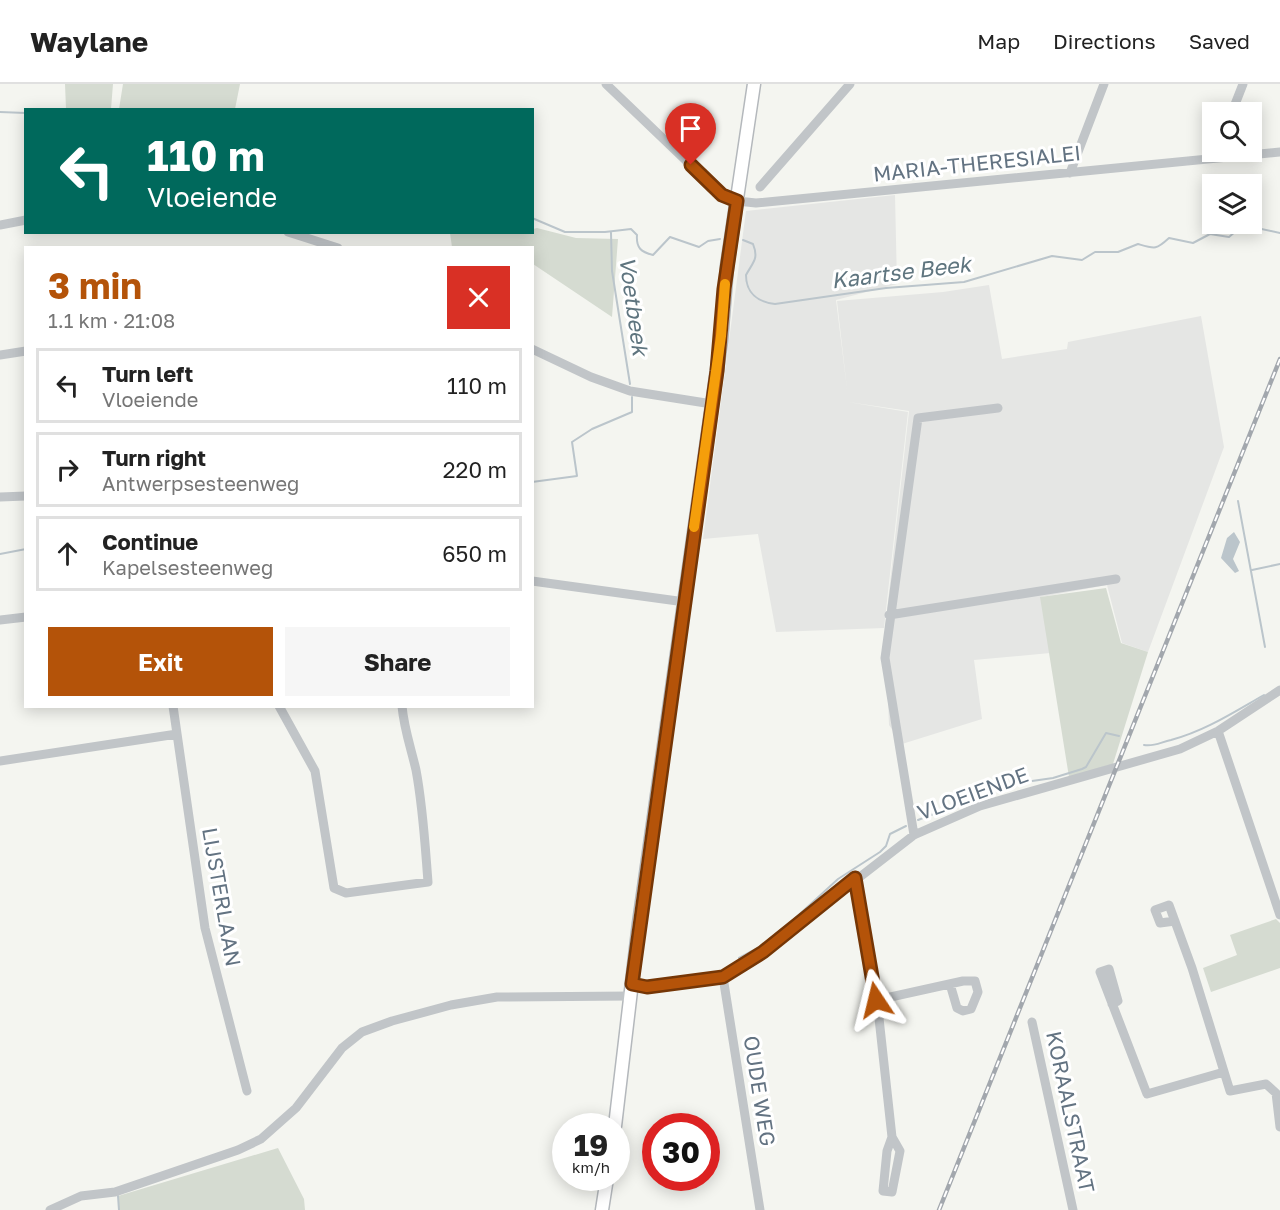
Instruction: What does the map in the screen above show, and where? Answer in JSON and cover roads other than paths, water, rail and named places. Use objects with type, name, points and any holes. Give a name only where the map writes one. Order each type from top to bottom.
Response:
[{"type":"main road","points":[[617,1113],[712,404],[730,241],[754,84]]},
{"type":"main road","points":[[602,1210],[605,1191]]},
{"type":"street","name":"MARIA-THERESIALEI","points":[[606,84],[722,195],[737,201],[756,203],[826,198],[1070,173],[1202,157]]},
{"type":"street","points":[[760,187],[850,84]]},
{"type":"street","points":[[1070,173],[1104,84]]},
{"type":"street","points":[[1236,102],[1243,84]]},
{"type":"street","name":"MARIA-THERESIALEI","points":[[1262,153],[1280,152]]},
{"type":"street","points":[[0,225],[24,220]]},
{"type":"street","points":[[294,234],[332,246]]},
{"type":"street","points":[[534,350],[591,377],[630,391],[712,404]]},
{"type":"street","points":[[0,355],[24,351]]},
{"type":"street","points":[[914,834],[885,658],[889,615],[918,418],[998,408]]},
{"type":"street","points":[[0,497],[24,496]]},
{"type":"street","points":[[889,615],[1116,579]]},
{"type":"street","points":[[534,581],[685,602]]},
{"type":"street","points":[[0,620],[24,617]]},
{"type":"street","name":"VLOEIENDE","points":[[50,1210],[81,1196],[114,1192],[216,1158],[261,1139],[296,1108],[342,1048],[362,1032],[392,1021],[460,1002],[497,997],[632,990],[723,977],[763,952],[914,834],[980,806],[1180,749],[1218,731],[1280,690]]},
{"type":"street","name":"LIJSTERLAAN","points":[[173,708],[205,928],[247,1091]]},
{"type":"street","points":[[280,708],[315,771],[334,888],[346,893],[428,882],[423,815],[415,769],[405,733],[402,708]]},
{"type":"street","points":[[1218,731],[1280,915]]},
{"type":"street","points":[[0,760],[177,734]]},
{"type":"street","points":[[855,878],[876,1000],[892,1137],[900,1151],[892,1192],[883,1191],[887,1151],[892,1137]]},
{"type":"street","points":[[1175,921],[1230,1091],[1266,1084],[1276,1093],[1280,1127]]},
{"type":"street","name":"OUDE WEG","points":[[723,977],[760,1210]]},
{"type":"street","points":[[876,1000],[950,984]]},
{"type":"street","points":[[1112,1004],[1147,1094],[1224,1072]]},
{"type":"street","name":"KORAALSTRAAT","points":[[1032,1022],[1073,1210]]},
{"type":"waterway","name":"Kaartse Beek","points":[[0,112],[24,113]]},
{"type":"waterway","name":"Kaartse Beek","points":[[534,219],[565,232],[605,232],[631,229],[637,235],[640,249],[653,255],[670,237],[699,247],[708,241],[720,239]]},
{"type":"waterway","name":"Kaartse Beek","points":[[743,240],[753,244],[755,253],[746,275],[748,287],[758,299],[775,304],[886,288],[964,282],[1052,256],[1082,260],[1095,252],[1118,252],[1138,244],[1155,247],[1169,238],[1193,243],[1210,234],[1229,237],[1243,225],[1280,233]]},
{"type":"waterway","name":"Voetbeek","points":[[611,233],[612,271],[630,384]]},
{"type":"waterway","name":"Voetbeek","points":[[534,482],[577,476],[572,442],[592,429],[632,412],[632,397]]},
{"type":"waterway","points":[[1238,501],[1265,647]]},
{"type":"waterway","name":"Voetbeek","points":[[0,554],[24,549]]},
{"type":"waterway","points":[[1252,570],[1280,564]]},
{"type":"waterway","name":"VLOEIENDE","points":[[1144,745],[1158,744],[1196,732],[1264,695]]},
{"type":"waterway","name":"VLOEIENDE","points":[[918,820],[959,804],[976,790],[1003,790],[1018,783],[1053,778],[1082,769],[1086,767],[1106,733],[1119,736]]},
{"type":"waterway","name":"VLOEIENDE","points":[[791,922],[838,879],[880,852],[886,846],[890,834],[906,826]]},
{"type":"waterway","name":"VLOEIENDE","points":[[739,958],[767,943],[786,926]]},
{"type":"waterway","points":[[118,1196],[119,1210]]},
{"type":"railway","points":[[939,1210],[1280,359]]}]
